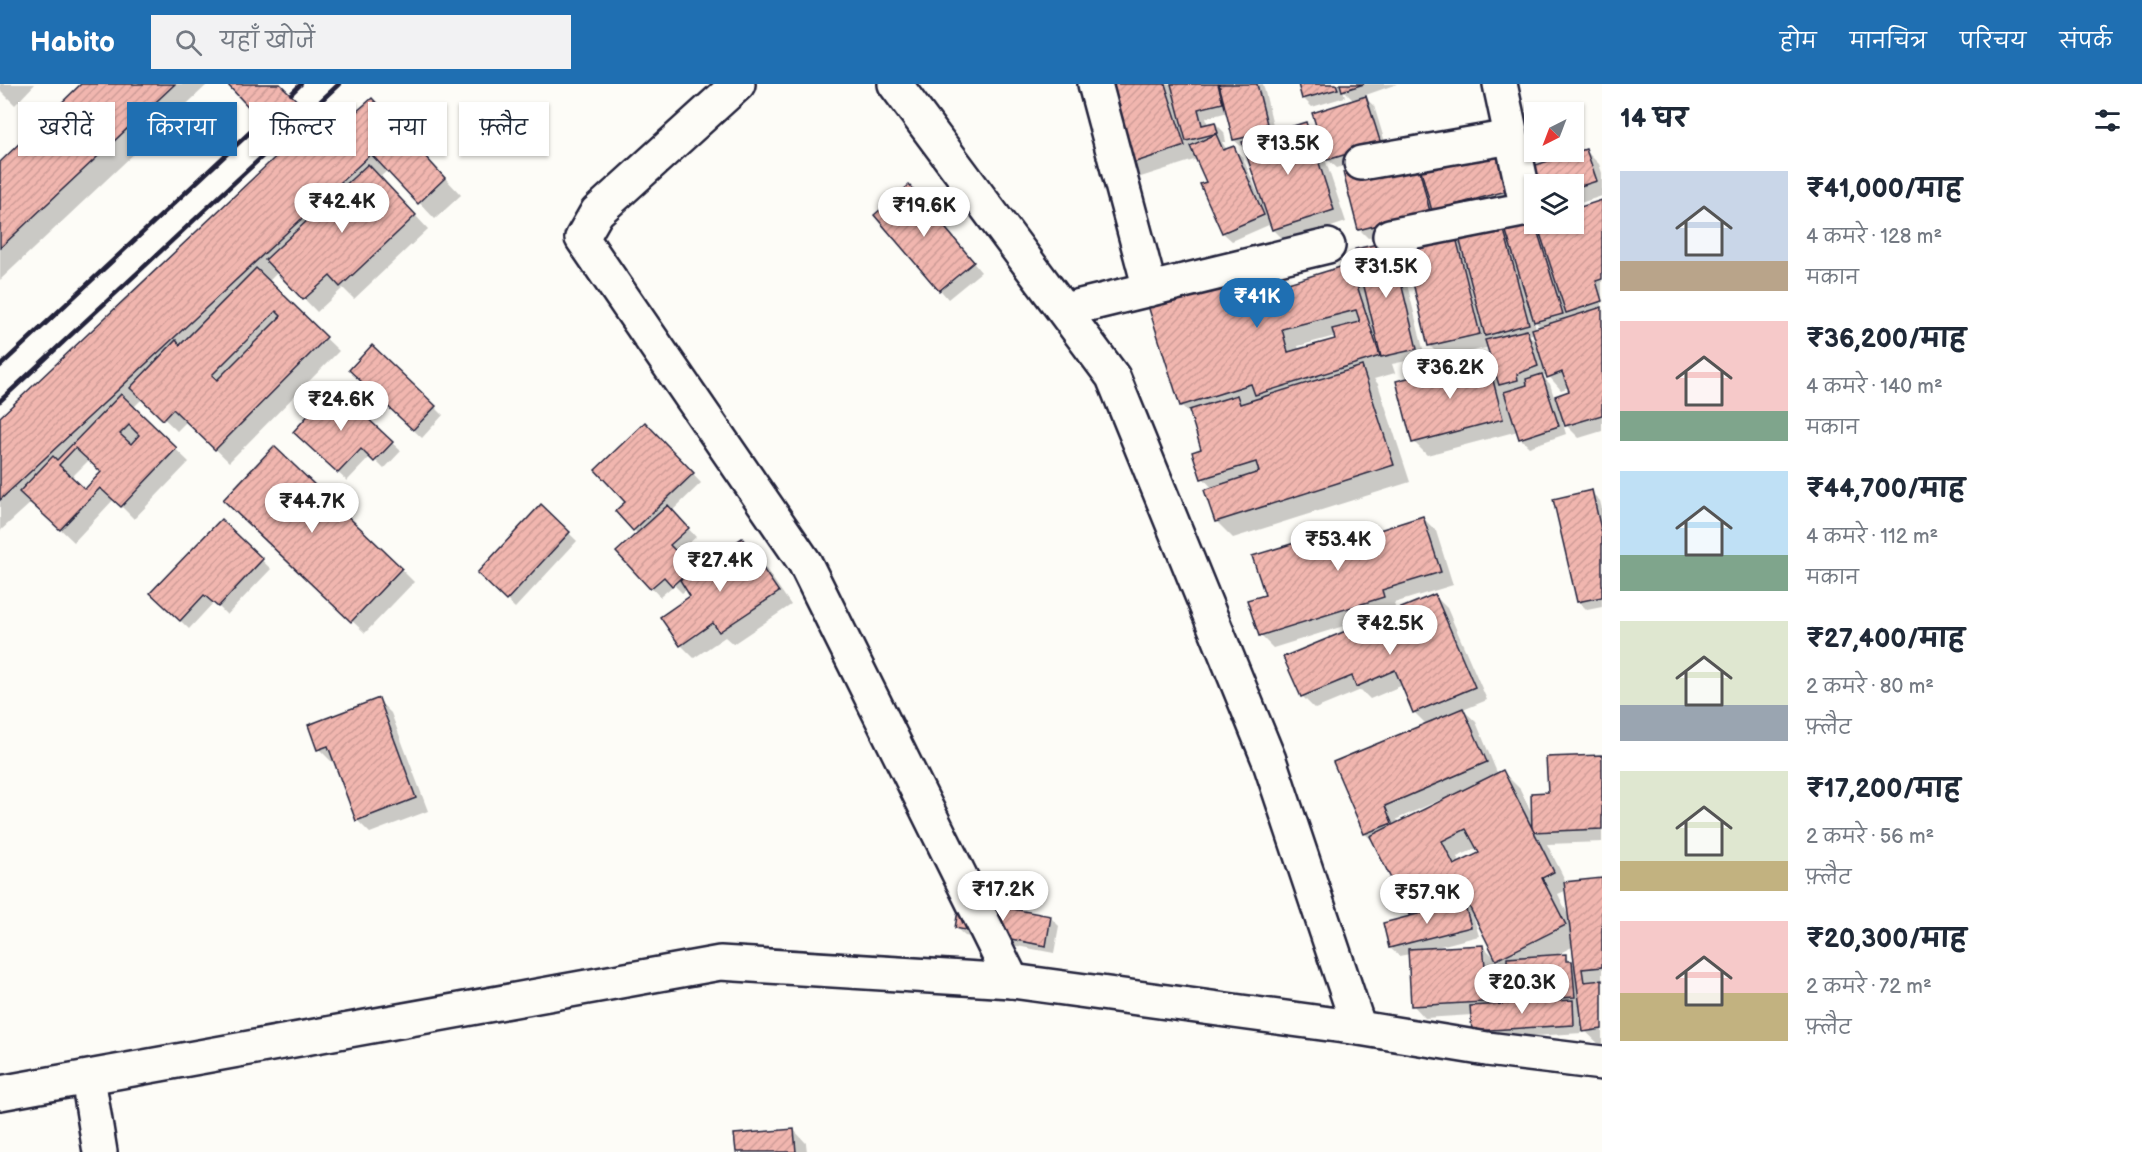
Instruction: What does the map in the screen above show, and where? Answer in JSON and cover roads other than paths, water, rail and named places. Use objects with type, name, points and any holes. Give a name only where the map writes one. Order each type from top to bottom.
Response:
[{"type":"street","points":[[738,84],[597,212],[582,238],[805,563],[1012,981]]},
{"type":"street","points":[[895,84],[1113,377],[1269,760],[1359,1028]]},
{"type":"street","points":[[1095,84],[1149,290]]},
{"type":"street","points":[[1390,236],[1527,209],[1500,84]]},
{"type":"street","points":[[1361,163],[1511,137]]},
{"type":"street","points":[[1064,310],[1328,246]]},
{"type":"street","points":[[0,1093],[720,963],[1012,981],[1359,1028],[1487,1049],[1602,1063]]},
{"type":"street","points":[[88,1078],[100,1152]]},
{"type":"railway","points":[[291,94],[301,84]]},
{"type":"railway","points":[[320,102],[339,84]]},
{"type":"railway","points":[[0,366],[249,133]]},
{"type":"railway","points":[[0,401],[263,156]]}]
